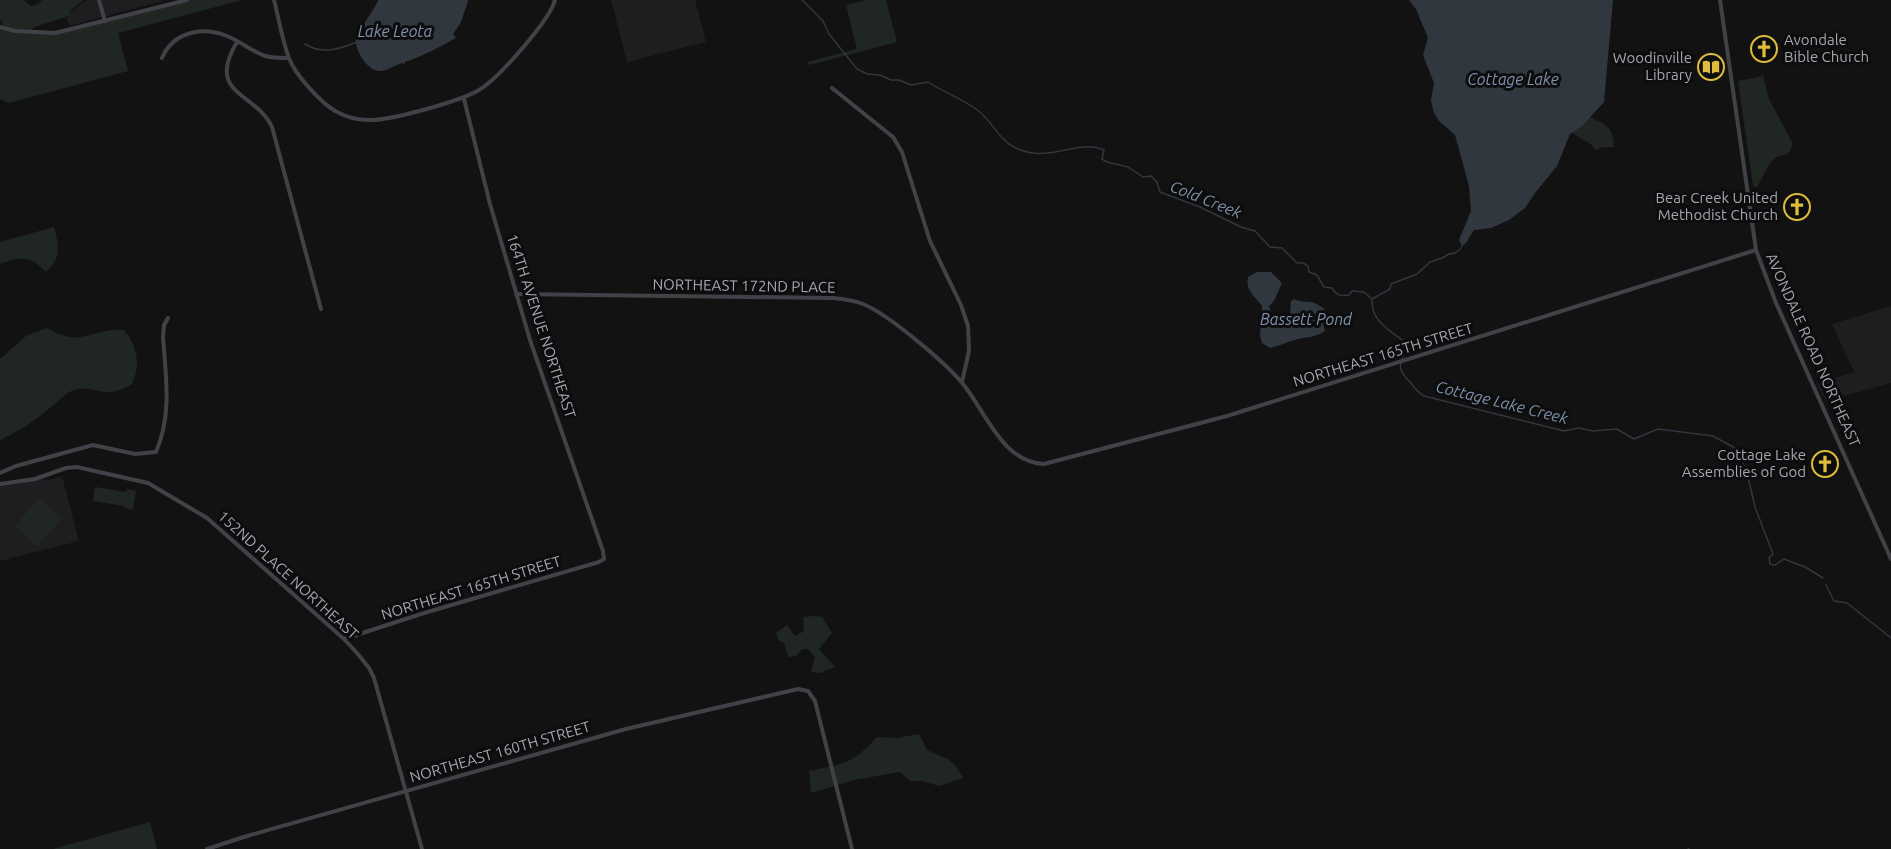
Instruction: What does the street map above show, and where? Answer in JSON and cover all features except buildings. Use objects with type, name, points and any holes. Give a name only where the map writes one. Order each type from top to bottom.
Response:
[{"type":"street","points":[[99,0],[105,21]]},
{"type":"street","points":[[0,27],[45,34],[64,32],[187,0]]},
{"type":"street","points":[[274,0],[288,58],[298,73],[330,107],[349,117],[369,120],[379,120],[464,99],[479,90],[498,75],[552,9],[555,0]]},
{"type":"street","name":"AVONDALE ROAD NORTHEAST","points":[[1720,0],[1756,250],[1776,303],[1891,559]]},
{"type":"street","points":[[162,58],[172,43],[190,32],[208,32],[224,34],[263,55],[288,58]]},
{"type":"street","points":[[237,42],[228,62],[230,84],[237,93],[261,111],[272,127],[321,309]]},
{"type":"street","points":[[832,88],[893,137],[902,152],[912,176],[930,241],[966,317],[970,342],[967,367],[962,382]]},
{"type":"street","name":"164TH AVENUE NORTHEAST","points":[[464,99],[490,204],[516,294],[604,559]]},
{"type":"street","name":"NORTHEAST 165TH STREET","points":[[1015,453],[1038,464],[1060,461],[1227,416],[1756,250]]},
{"type":"street","name":"NORTHEAST 172ND PLACE","points":[[516,294],[833,298],[854,301],[885,318],[940,361],[962,382],[999,436],[1015,453]]},
{"type":"street","points":[[0,473],[16,465],[93,445],[135,454],[156,452],[163,436],[167,412],[163,338],[164,325],[168,318]]},
{"type":"street","name":"152ND PLACE NORTHEAST","points":[[0,484],[40,478],[70,467],[147,483],[207,518],[344,639],[369,668],[407,791]]},
{"type":"street","name":"NORTHEAST 165TH STREET","points":[[344,639],[604,559]]},
{"type":"street","name":"NORTHEAST 160TH STREET","points":[[207,849],[256,833],[626,729],[794,689],[803,689],[808,691],[815,701],[852,849]]},
{"type":"street","points":[[407,791],[422,849]]},
{"type":"shaded area","points":[[0,0],[23,0],[32,6],[42,0],[84,0],[71,10],[69,16],[34,27],[28,33],[45,34],[186,0],[242,0],[118,33],[128,71],[9,103],[0,99],[0,27],[5,28],[0,19]]},
{"type":"shaded area","points":[[87,0],[166,0],[69,26],[67,19],[71,12]]},
{"type":"shaded area","points":[[611,0],[695,0],[706,42],[627,62]]},
{"type":"shaded area","points":[[866,0],[886,0],[897,42],[809,65],[807,62],[857,49],[846,5]]},
{"type":"shaded area","points":[[1763,76],[1769,99],[1793,144],[1788,154],[1781,155],[1772,161],[1757,187],[1753,186],[1738,81]]},
{"type":"shaded area","points":[[1590,117],[1608,128],[1614,147],[1595,150],[1592,145],[1572,133]]},
{"type":"shaded area","points":[[54,227],[58,251],[55,261],[46,272],[35,262],[25,259],[14,259],[0,264],[0,242]]},
{"type":"shaded area","points":[[1891,306],[1891,383],[1826,401],[1817,384],[1854,372],[1832,324]]},
{"type":"shaded area","points":[[47,328],[69,337],[124,330],[135,349],[137,363],[135,377],[132,384],[120,390],[109,392],[85,388],[74,390],[27,425],[0,440],[0,359],[26,336]]},
{"type":"shaded area","points":[[62,476],[79,541],[0,561],[0,484],[40,478],[45,481]]},
{"type":"shaded area","points":[[95,487],[126,492],[127,489],[136,491],[133,510],[124,508],[124,506],[93,501]]},
{"type":"shaded area","points":[[39,498],[62,518],[37,546],[15,526]]},
{"type":"shaded area","points":[[803,617],[822,617],[832,633],[819,649],[835,667],[820,673],[811,672],[815,657],[808,649],[802,649],[796,656],[788,657],[784,643],[779,641],[776,633],[787,625],[795,636],[804,631]]},
{"type":"shaded area","points":[[919,734],[927,750],[948,759],[956,766],[963,778],[939,786],[922,781],[910,781],[900,772],[854,780],[811,793],[809,771],[847,762],[877,737],[897,738]]},
{"type":"shaded area","points":[[150,822],[157,849],[53,849]]},
{"type":"water","name":"Lake Leota","points":[[378,0],[468,1],[461,22],[453,34],[456,38],[405,64],[380,71],[369,67],[356,43],[357,31],[364,24]]},
{"type":"water","name":"Cottage Lake","points":[[1409,0],[1613,0],[1604,102],[1582,126],[1570,134],[1557,166],[1525,208],[1509,220],[1491,228],[1474,230],[1462,246],[1459,240],[1471,211],[1469,186],[1455,135],[1439,121],[1434,113],[1431,101],[1434,83],[1423,55],[1428,38],[1416,9]]},
{"type":"water","name":"Bassett Pond","points":[[1257,272],[1271,272],[1282,283],[1274,301],[1269,306],[1274,324],[1283,322],[1290,314],[1291,301],[1294,299],[1313,302],[1325,310],[1323,323],[1325,331],[1270,348],[1262,343],[1260,336],[1262,306],[1251,293],[1247,282],[1248,277]]},
{"type":"waterway","name":"Cold Creek","points":[[802,0],[823,21],[829,34],[857,69],[867,74],[880,75],[911,85],[928,82],[976,109],[1006,141],[1021,150],[1041,154],[1086,147],[1104,150],[1102,159],[1128,167],[1143,177],[1151,176],[1157,182],[1160,192],[1255,231],[1270,247],[1282,248],[1297,263],[1308,266],[1309,272],[1317,275],[1324,287],[1332,288],[1341,295],[1349,295],[1352,291],[1364,292],[1372,299]]},
{"type":"waterway","points":[[305,44],[324,50],[338,49],[357,42]]},
{"type":"waterway","name":"Cottage Lake Creek","points":[[1372,299],[1390,289],[1391,284],[1417,274],[1430,262],[1453,254],[1462,246]]},
{"type":"waterway","name":"Cottage Lake Creek","points":[[1372,300],[1378,320],[1405,342],[1401,370],[1416,390],[1424,396],[1564,431],[1579,428],[1593,431],[1617,429],[1634,439],[1658,429],[1713,436],[1737,449],[1744,466]]},
{"type":"waterway","name":"Cottage Lake Creek","points":[[1748,477],[1755,507],[1773,554],[1769,558],[1770,564],[1775,565],[1784,559],[1805,567],[1823,578]]},
{"type":"waterway","name":"Cottage Lake Creek","points":[[1826,585],[1834,601],[1847,603],[1891,638]]},
{"type":"place","name":"Avondale Bible Church","points":[[1764,49]]},
{"type":"place","name":"Woodinville Library","points":[[1711,67]]},
{"type":"place","name":"Bear Creek United Methodist Church","points":[[1797,207]]},
{"type":"place","name":"Cottage Lake Assemblies of God","points":[[1825,464]]}]
